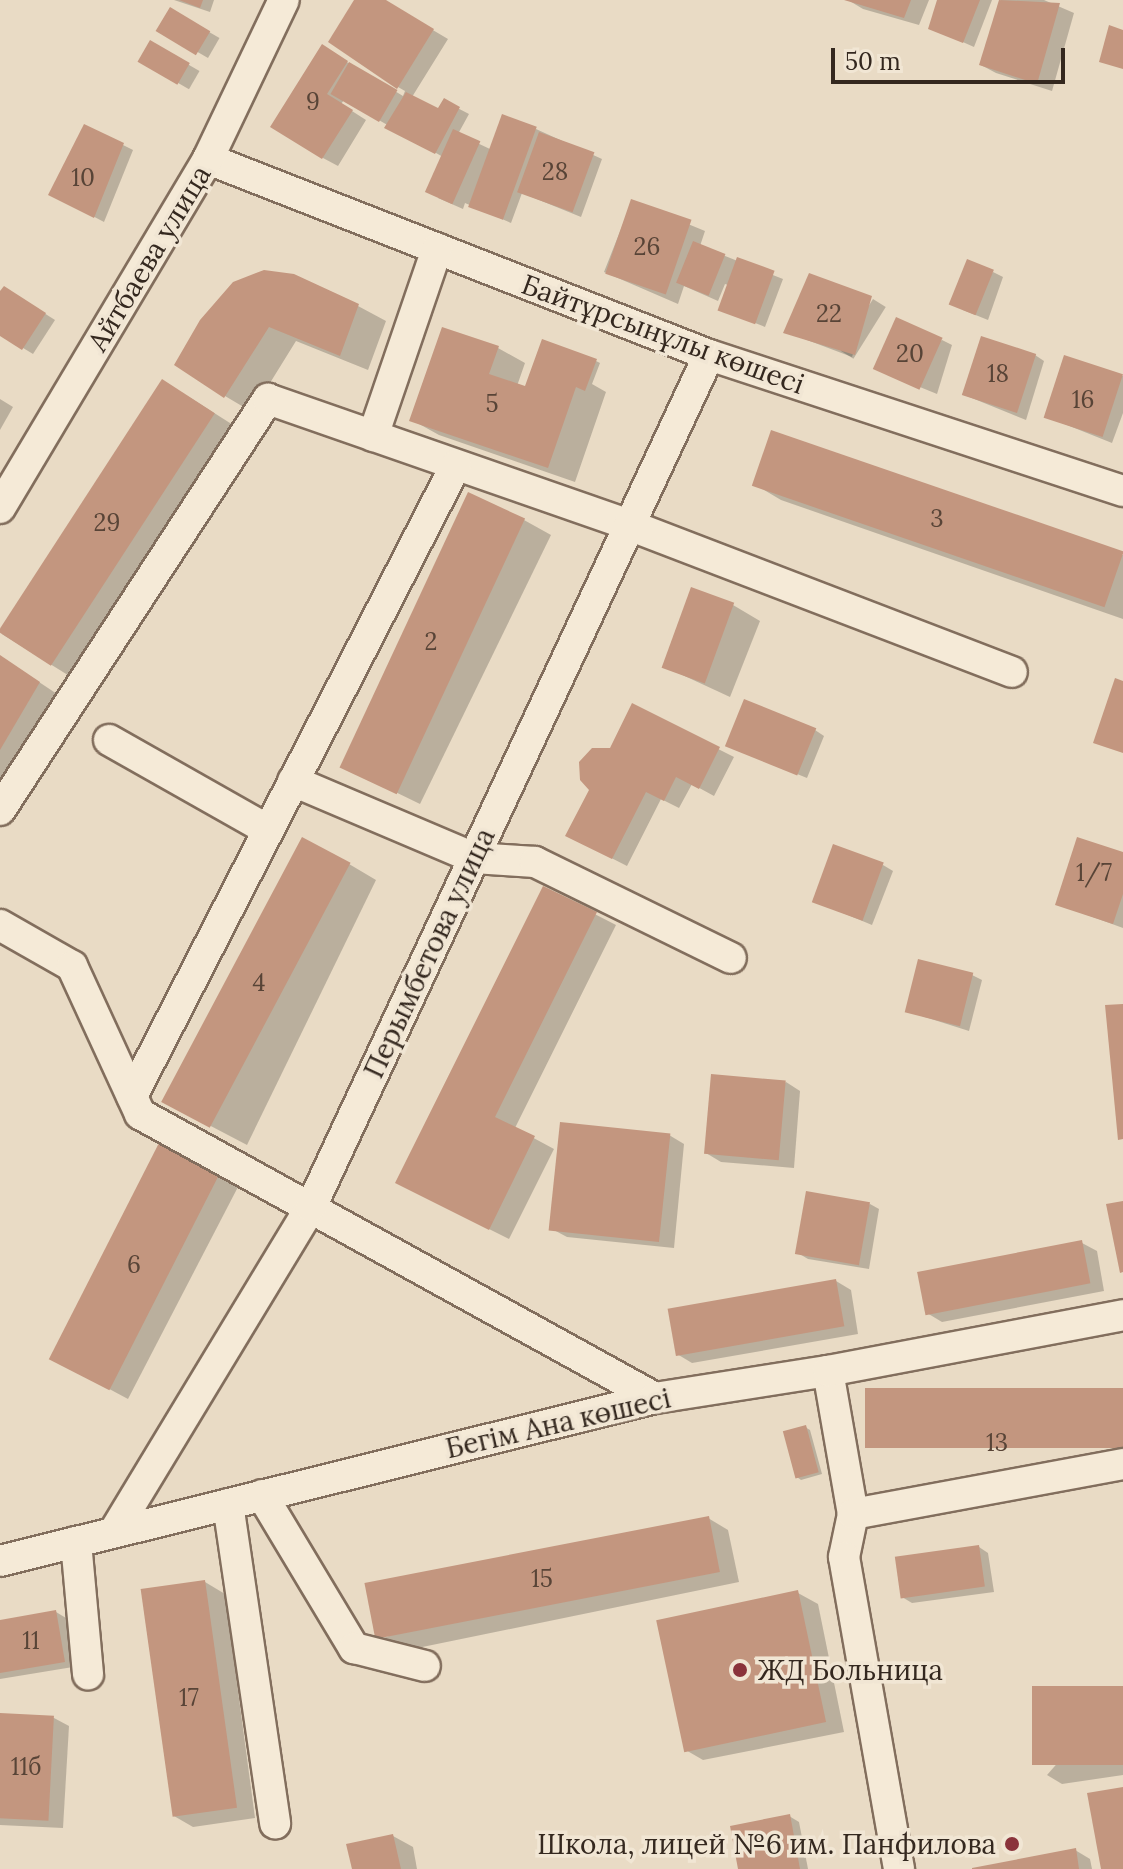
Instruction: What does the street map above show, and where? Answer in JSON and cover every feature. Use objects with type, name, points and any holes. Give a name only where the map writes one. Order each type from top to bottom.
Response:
[{"type":"street","name":"Айтбаева улица","points":[[0,508],[208,159],[284,0]]},
{"type":"street","name":"Байтұрсынұлы көшесі","points":[[208,159],[709,355],[1123,491]]},
{"type":"street","points":[[373,436],[437,249]]},
{"type":"street","name":"Перымбетова улица","points":[[114,1532],[311,1207],[709,355]]},
{"type":"street","points":[[0,810],[268,399],[629,525],[1012,672]]},
{"type":"street","points":[[132,1096],[456,465]]},
{"type":"street","points":[[109,740],[268,830]]},
{"type":"street","points":[[293,781],[474,858],[535,862],[731,958]]},
{"type":"street","points":[[0,925],[72,966],[140,1114],[655,1398]]},
{"type":"street","name":"Бегім Ана көшесі","points":[[0,1561],[655,1398],[828,1371],[1123,1315]]},
{"type":"street","points":[[828,1371],[853,1514],[844,1557],[899,1869]]},
{"type":"street","points":[[853,1514],[1123,1464]]},
{"type":"street","points":[[262,1495],[354,1648],[425,1666]]},
{"type":"street","points":[[228,1504],[275,1824]]},
{"type":"street","points":[[76,1542],[88,1674]]},
{"type":"building","points":[[179,0],[203,0],[200,8]]},
{"type":"building","points":[[354,0],[386,0],[434,29],[397,89],[328,42]]},
{"type":"building","points":[[844,0],[911,0],[904,18]]},
{"type":"building","points":[[937,0],[980,0],[963,43],[928,29]]},
{"type":"building","points":[[999,0],[1060,3],[1037,84],[979,65]]},
{"type":"building","points":[[170,7],[210,31],[196,55],[156,31]]},
{"type":"building","points":[[1109,25],[1123,30],[1123,69],[1099,62]]},
{"type":"building","points":[[150,40],[190,63],[177,85],[138,62]]},
{"type":"building","points":[[322,44],[348,61],[327,94],[353,110],[322,159],[270,127]]},
{"type":"building","points":[[349,62],[397,90],[379,122],[330,94]]},
{"type":"building","points":[[406,92],[438,108],[444,98],[460,107],[435,154],[384,128]]},
{"type":"building","points":[[502,114],[537,127],[503,220],[468,207]]},
{"type":"building","points":[[84,124],[124,143],[94,218],[48,195]]},
{"type":"building","points":[[453,129],[480,141],[452,204],[425,192]]},
{"type":"building","points":[[539,132],[594,152],[573,212],[517,192]]},
{"type":"building","points":[[631,199],[692,220],[666,295],[605,274]]},
{"type":"building","points":[[693,241],[725,254],[709,296],[676,283]]},
{"type":"building","points":[[737,257],[775,271],[755,324],[718,311]]},
{"type":"building","points":[[967,259],[994,270],[976,315],[949,304]]},
{"type":"building","points":[[264,270],[294,274],[359,304],[340,356],[269,327],[224,398],[174,365],[200,320],[233,282]]},
{"type":"building","points":[[809,273],[872,296],[855,355],[783,333]]},
{"type":"building","points":[[4,286],[46,313],[22,350],[0,336],[0,291]]},
{"type":"building","points":[[896,317],[943,338],[919,390],[873,369]]},
{"type":"building","points":[[442,327],[499,346],[489,374],[525,386],[542,339],[597,359],[585,391],[576,387],[548,468],[409,421]]},
{"type":"building","points":[[981,336],[1036,354],[1017,413],[962,395]]},
{"type":"building","points":[[1064,355],[1123,374],[1103,437],[1044,418]]},
{"type":"building","points":[[162,379],[215,413],[51,666],[0,633],[0,628]]},
{"type":"building","points":[[771,430],[1123,551],[1104,607],[752,486]]},
{"type":"building","points":[[468,492],[525,519],[397,794],[340,768]]},
{"type":"building","points":[[691,587],[734,603],[705,684],[662,668]]},
{"type":"building","points":[[0,655],[40,682],[0,750]]},
{"type":"building","points":[[1115,678],[1123,681],[1123,753],[1093,743]]},
{"type":"building","points":[[744,699],[816,728],[797,776],[725,746]]},
{"type":"building","points":[[632,703],[720,747],[699,789],[676,777],[664,801],[646,792],[612,859],[565,836],[589,790],[580,780],[579,762],[592,748],[610,748]]},
{"type":"building","points":[[302,837],[351,863],[210,1128],[161,1102]]},
{"type":"building","points":[[1077,837],[1123,852],[1123,894],[1113,924],[1055,905]]},
{"type":"building","points":[[833,844],[884,862],[863,921],[812,902]]},
{"type":"building","points":[[543,886],[597,912],[495,1117],[535,1136],[489,1230],[395,1183]]},
{"type":"building","points":[[918,959],[973,973],[960,1026],[905,1012]]},
{"type":"building","points":[[1123,1004],[1123,1139],[1118,1140],[1105,1005]]},
{"type":"building","points":[[711,1074],[786,1081],[779,1160],[704,1154]]},
{"type":"building","points":[[560,1122],[670,1134],[659,1242],[549,1230]]},
{"type":"building","points":[[160,1141],[221,1172],[109,1390],[49,1359]]},
{"type":"building","points":[[806,1191],[870,1202],[859,1265],[795,1254]]},
{"type":"building","points":[[1123,1201],[1123,1272],[1120,1273],[1106,1204]]},
{"type":"building","points":[[1082,1240],[1090,1283],[925,1315],[917,1272]]},
{"type":"building","points":[[836,1279],[844,1326],[676,1356],[668,1309]]},
{"type":"building","points":[[865,1388],[1123,1388],[1123,1448],[865,1448]]},
{"type":"building","points":[[806,1425],[819,1472],[795,1479],[783,1431]]},
{"type":"building","points":[[709,1516],[720,1572],[375,1639],[364,1583]]},
{"type":"building","points":[[979,1545],[985,1587],[901,1598],[895,1557]]},
{"type":"building","points":[[205,1580],[237,1808],[173,1817],[141,1589]]},
{"type":"building","name":"ЖД Больница","points":[[798,1590],[826,1722],[684,1752],[656,1620]]},
{"type":"building","points":[[56,1610],[65,1662],[0,1673],[0,1620]]},
{"type":"building","points":[[1032,1686],[1123,1686],[1123,1765],[1032,1765]]},
{"type":"building","points":[[0,1713],[54,1716],[48,1821],[0,1818]]},
{"type":"building","points":[[1123,1787],[1123,1869],[1101,1869],[1087,1793]]},
{"type":"building","points":[[790,1814],[800,1869],[738,1869],[730,1826]]},
{"type":"building","points":[[393,1834],[401,1869],[352,1869],[346,1844]]},
{"type":"building","points":[[1076,1848],[1079,1869],[972,1869],[972,1868]]},
{"type":"place","name":"ЖД Больница","points":[[740,1670]]},
{"type":"place","name":"Школа, лицей №6 им. Панфилова","points":[[1012,1844]]}]
